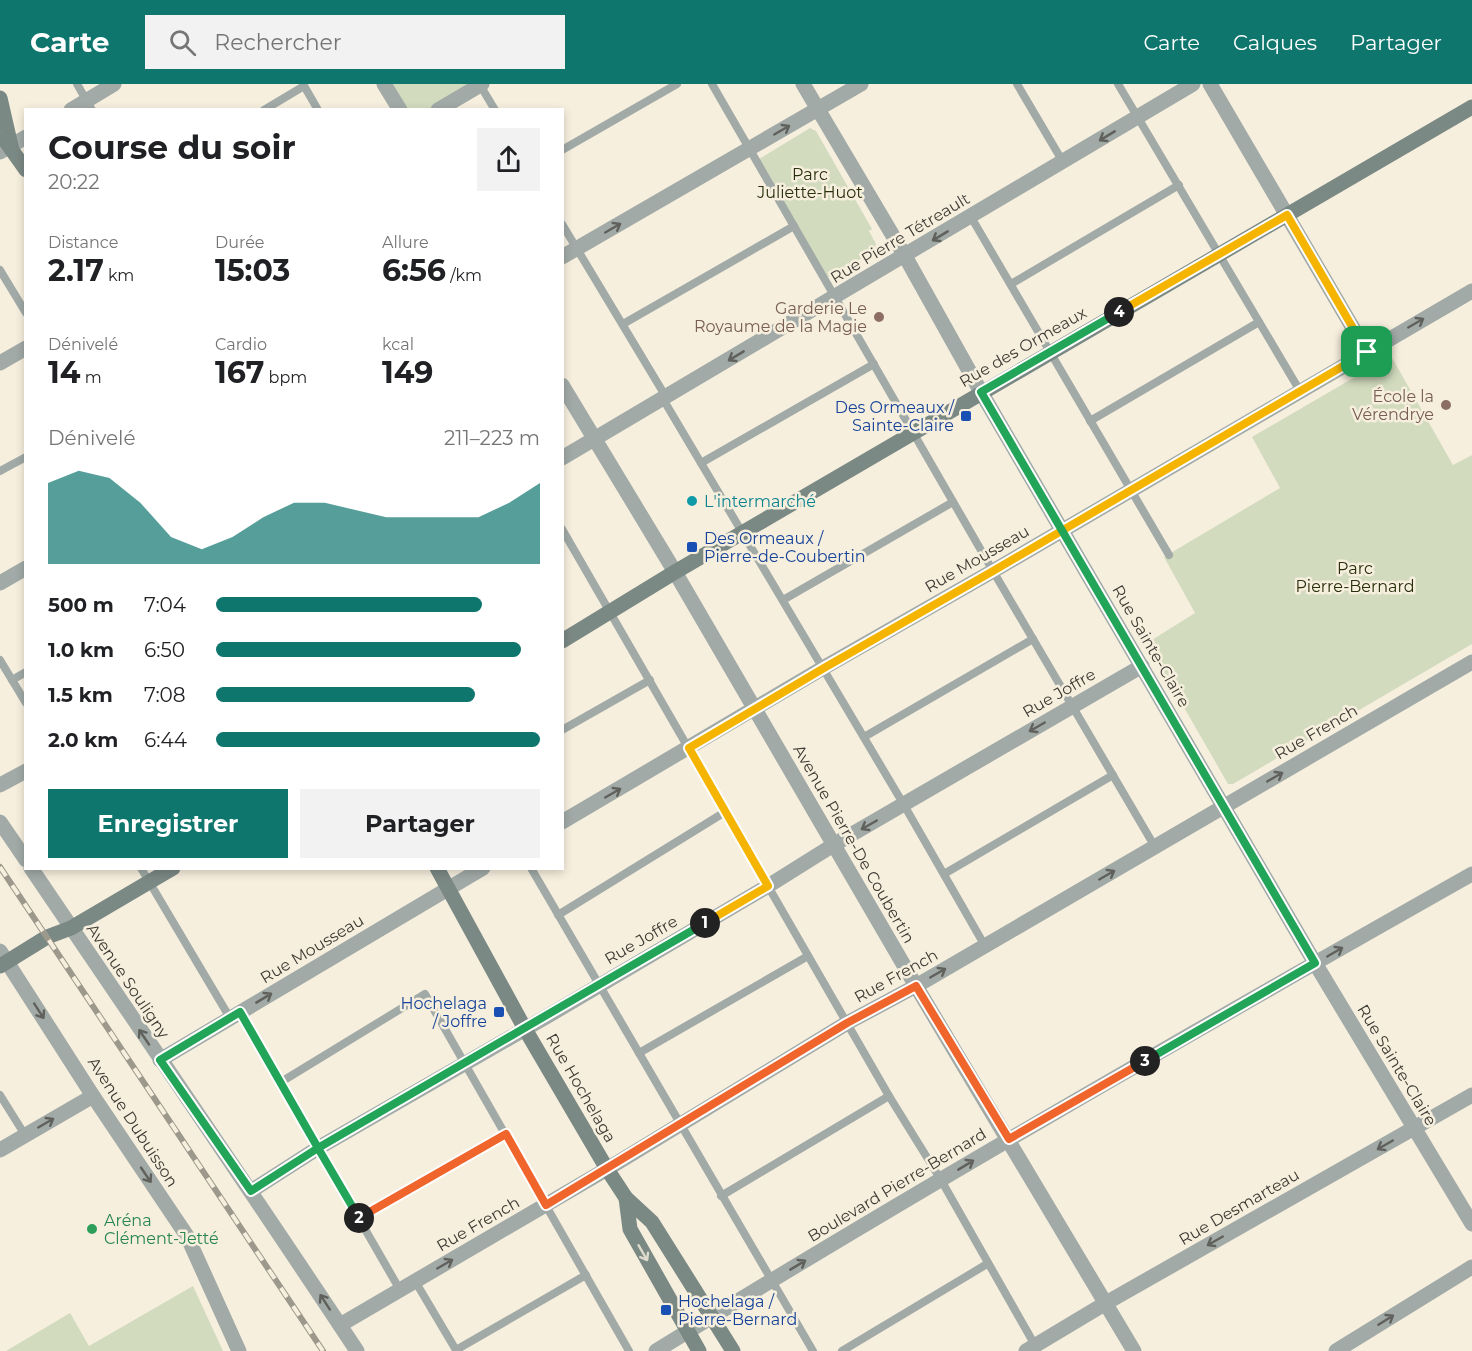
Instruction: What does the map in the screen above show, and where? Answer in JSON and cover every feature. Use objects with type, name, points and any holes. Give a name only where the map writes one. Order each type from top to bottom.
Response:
[{"type":"street","points":[[89,105],[114,84]]},
{"type":"street","points":[[384,84],[398,108]]},
{"type":"street","name":"Rue Sainte-Claire","points":[[803,84],[1315,963],[1472,1224]]},
{"type":"street","points":[[564,256],[861,84]]},
{"type":"street","name":"Rue Pierre Tétreault","points":[[564,457],[1193,84]]},
{"type":"street","points":[[1210,84],[1367,352]]},
{"type":"street","points":[[441,108],[481,85]]},
{"type":"street","points":[[0,98],[4,144],[24,168]]},
{"type":"street","name":"Rue des Ormeaux","points":[[564,640],[981,392],[1472,107]]},
{"type":"street","points":[[4,144],[24,138]]},
{"type":"street","name":"Rue Mousseau","points":[[564,821],[1472,291]]},
{"type":"street","points":[[0,363],[24,349]]},
{"type":"street","name":"Avenue Pierre-De Coubertin","points":[[564,388],[675,572],[916,986],[1134,1351]]},
{"type":"street","points":[[0,583],[24,569]]},
{"type":"street","name":"Rue French","points":[[340,1325],[607,1169],[847,1023],[916,986],[1472,662]]},
{"type":"street","name":"Rue Joffre","points":[[251,1191],[318,1148],[599,986],[835,844],[1142,666]]},
{"type":"street","points":[[0,785],[24,772]]},
{"type":"street","points":[[0,822],[24,857]]},
{"type":"street","name":"Avenue Souligny","points":[[33,870],[357,1351]]},
{"type":"street","points":[[3,960],[46,937],[71,928],[170,870]]},
{"type":"street","name":"Rue Hochelaga","points":[[438,870],[525,1029],[607,1169],[626,1198],[652,1222],[733,1351]]},
{"type":"street","name":"Rue Mousseau","points":[[160,1060],[480,870]]},
{"type":"street","name":"Boulevard Pierre-Bernard","points":[[656,1351],[1009,1139],[1472,873]]},
{"type":"street","name":"Avenue Dubuisson","points":[[3,960],[187,1236],[239,1351]]},
{"type":"street","name":"Rue Desmarteau","points":[[1033,1349],[1106,1303],[1472,1095]]},
{"type":"street","points":[[0,1150],[93,1096]]},
{"type":"street","name":"Rue Hochelaga","points":[[626,1198],[630,1229],[699,1351]]},
{"type":"street","points":[[1336,1351],[1472,1267]]},
{"type":"lane","points":[[77,84],[89,105]]},
{"type":"lane","points":[[564,149],[676,84]]},
{"type":"lane","points":[[712,84],[1155,847]]},
{"type":"lane","points":[[1017,84],[1064,162]]},
{"type":"lane","points":[[1118,84],[1300,391]]},
{"type":"lane","points":[[267,108],[304,85],[317,108]]},
{"type":"lane","points":[[481,85],[494,108]]},
{"type":"lane","points":[[1011,284],[1179,185]]},
{"type":"lane","points":[[971,217],[1169,555]]},
{"type":"lane","points":[[623,324],[794,226]]},
{"type":"lane","points":[[564,227],[623,324],[701,463],[824,668],[985,946]]},
{"type":"lane","points":[[0,270],[24,310]]},
{"type":"lane","points":[[1090,421],[1259,322]]},
{"type":"lane","points":[[701,463],[874,364]]},
{"type":"lane","points":[[0,471],[24,458]]},
{"type":"lane","points":[[783,600],[953,502]]},
{"type":"lane","points":[[566,543],[611,613],[889,1096],[941,1180],[1033,1349]]},
{"type":"lane","points":[[864,737],[1034,639]]},
{"type":"lane","points":[[0,660],[24,700]]},
{"type":"lane","points":[[12,680],[24,673]]},
{"type":"lane","points":[[564,729],[650,681]]},
{"type":"lane","points":[[944,874],[1113,775]]},
{"type":"lane","points":[[558,915],[725,812]]},
{"type":"lane","points":[[142,870],[235,1016],[281,1083],[400,1290]]},
{"type":"lane","points":[[532,870],[813,1351]]},
{"type":"lane","points":[[639,1053],[808,956]]},
{"type":"lane","points":[[281,1083],[425,994],[629,1351]]},
{"type":"lane","points":[[0,1095],[25,1135]]},
{"type":"lane","points":[[721,1196],[889,1096]]},
{"type":"lane","points":[[359,1218],[506,1134]]},
{"type":"lane","points":[[842,1351],[987,1264]]},
{"type":"lane","points":[[415,1281],[456,1350],[586,1275]]},
{"type":"green space","points":[[384,84],[482,84],[441,108],[399,108]]},
{"type":"green space","name":"Parc Juliette-Huot","points":[[810,128],[816,131],[872,229],[869,231],[876,244],[873,252],[828,277],[759,159]]},
{"type":"green space","name":"Parc Pierre-Bernard","points":[[1391,356],[1453,465],[1472,455],[1472,644],[1233,784],[1228,784],[1147,643],[1195,613],[1164,557],[1280,488],[1252,437]]},
{"type":"green space","points":[[193,1286],[223,1351],[6,1351],[70,1313],[89,1346]]},
{"type":"railway","points":[[0,867],[323,1351]]},
{"type":"place","name":"Garderie Le Royaume de la Magie","points":[[879,317]]},
{"type":"place","name":"École la Vérendrye","points":[[1446,405]]},
{"type":"place","name":"Des Ormeaux / Sainte-Claire","points":[[966,416]]},
{"type":"place","name":"L'intermarché","points":[[692,501]]},
{"type":"place","name":"Des Ormeaux / Pierre-de-Coubertin","points":[[692,547]]},
{"type":"place","name":"Hochelaga / Joffre","points":[[499,1012]]},
{"type":"place","name":"Aréna Clément-Jetté","points":[[92,1229]]},
{"type":"place","name":"Hochelaga / Pierre-Bernard","points":[[666,1310]]},
{"type":"route","points":[[1367,352],[1074,522],[1062,530],[993,571],[824,668],[689,748],[768,886],[546,1017],[318,1148],[240,1012],[160,1060],[251,1191],[318,1148],[359,1218],[506,1134],[546,1205],[847,1023],[916,986],[1009,1139],[1315,963],[1224,806],[1062,530],[1055,518],[981,392],[1287,215],[1367,352]]}]
